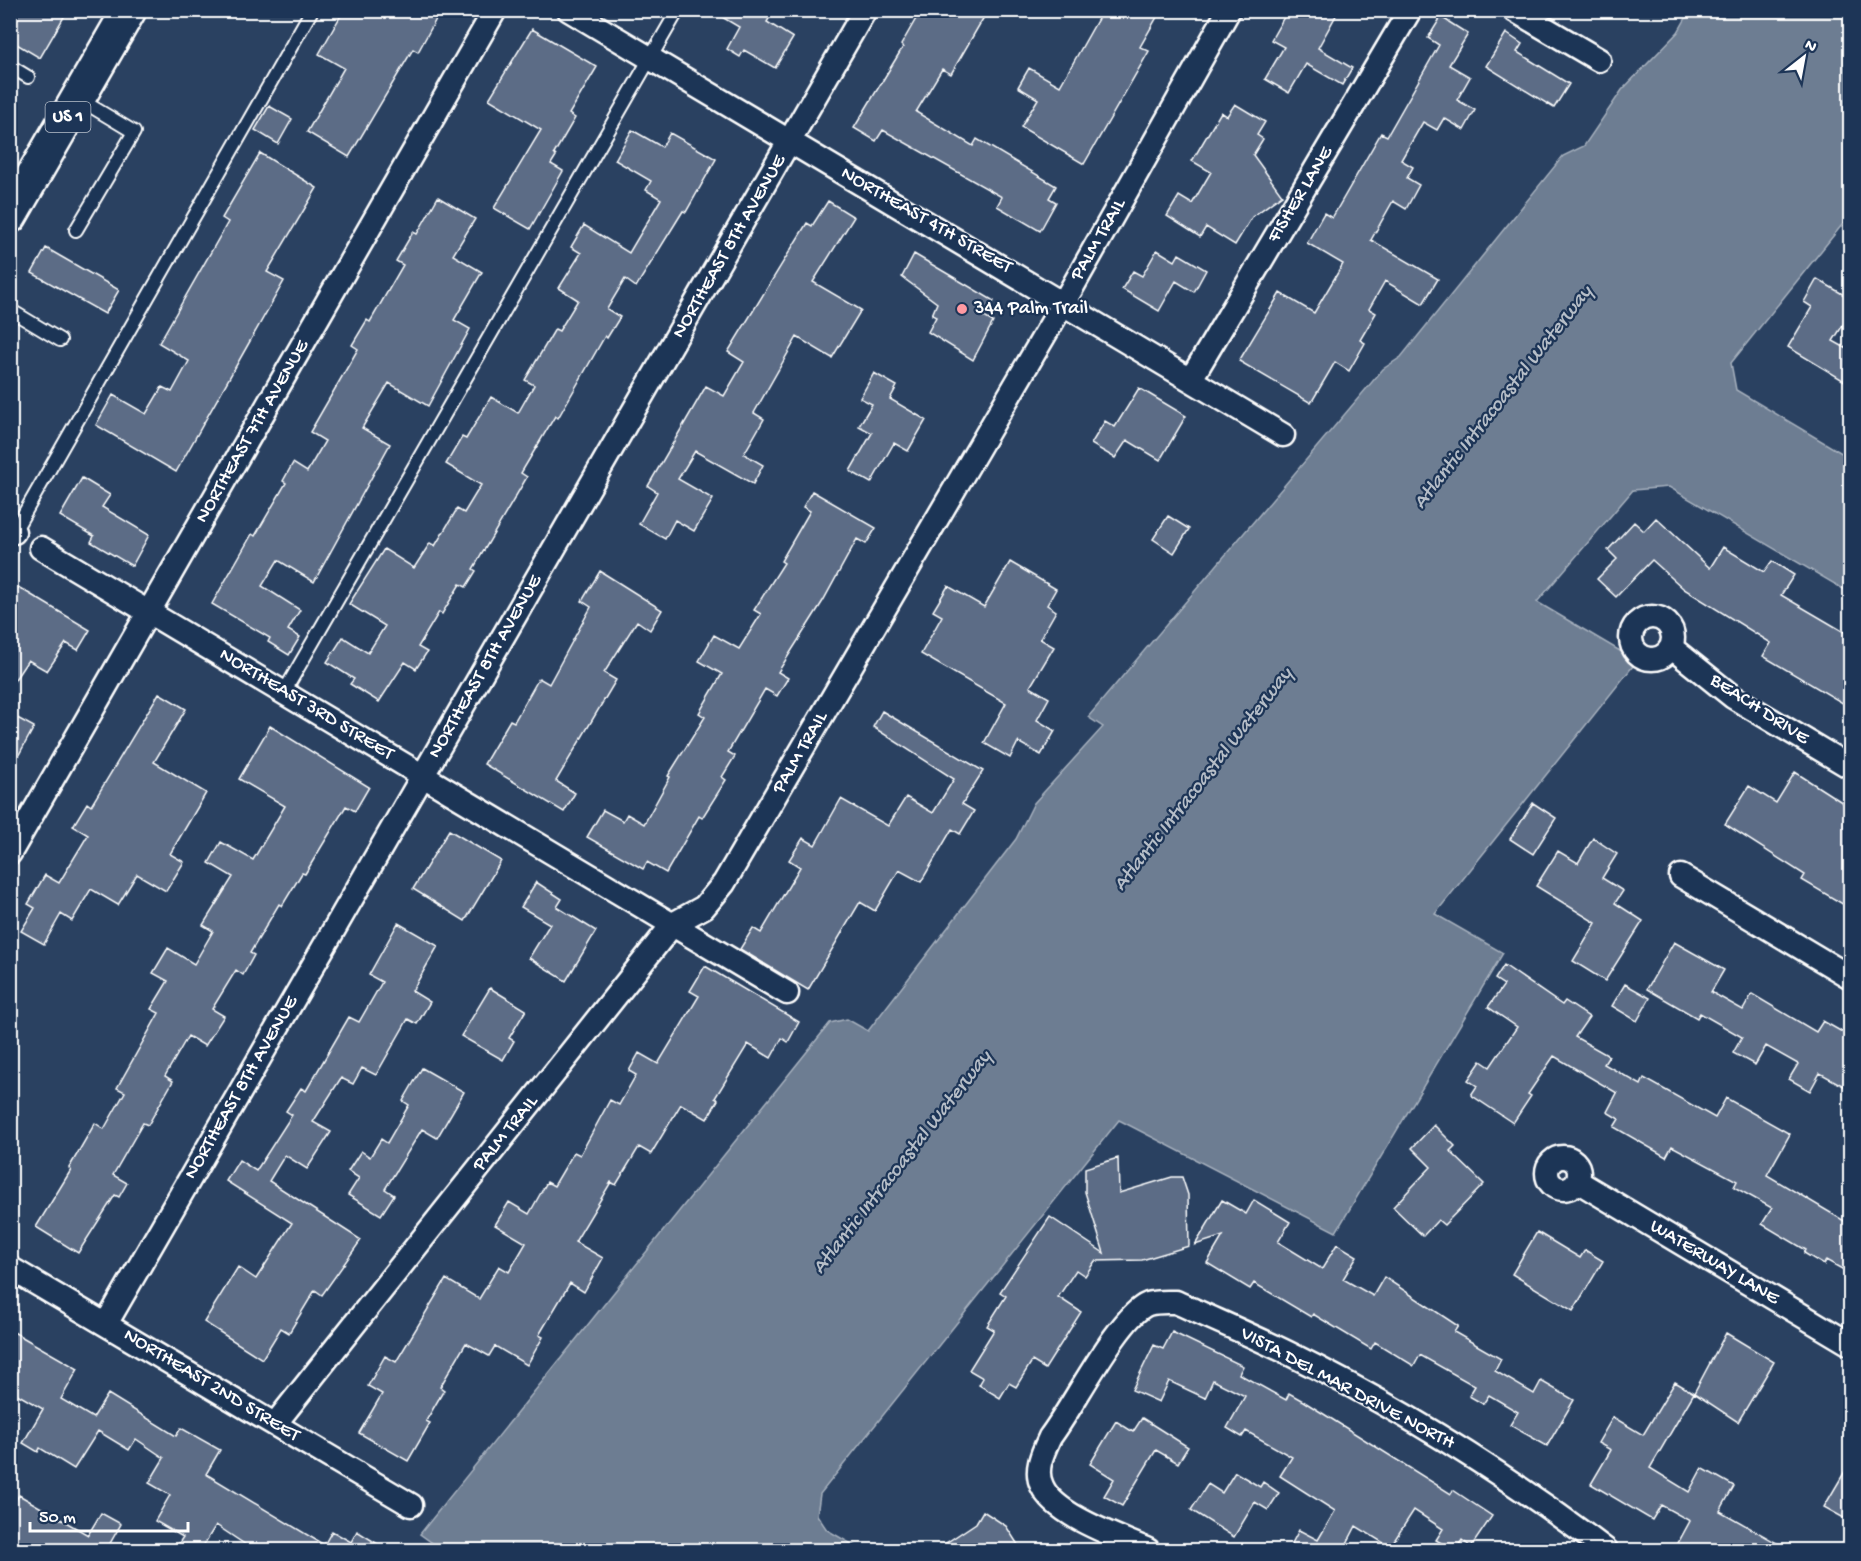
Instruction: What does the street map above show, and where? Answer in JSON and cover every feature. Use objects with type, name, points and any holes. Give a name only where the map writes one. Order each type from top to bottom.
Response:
[{"type":"main road","name":"US 1","points":[[10,216],[129,10]]},
{"type":"street","name":"NORTHEAST 7TH AVENUE","points":[[10,853],[495,10]]},
{"type":"street","name":"NORTHEAST 4TH STREET","points":[[568,10],[1064,302],[1283,435]]},
{"type":"street","name":"NORTHEAST 8TH AVENUE","points":[[106,1324],[791,142],[865,10]]},
{"type":"street","name":"PALM TRAIL","points":[[275,1424],[673,924],[704,907],[724,883],[1064,302],[1229,10]]},
{"type":"street","name":"FISHER LANE","points":[[1191,379],[1410,10]]},
{"type":"street","points":[[1514,10],[1599,60]]},
{"type":"street","name":"NORTHEAST 3RD STREET","points":[[42,548],[787,993]]},
{"type":"street","name":"BEACH DRIVE","points":[[1672,648],[1732,697],[1851,767]]},
{"type":"street","points":[[1681,876],[1851,976]]},
{"type":"street","name":"WATERWAY LANE","points":[[1577,1181],[1851,1344]]},
{"type":"street","name":"NORTHEAST 2ND STREET","points":[[10,1268],[411,1505]]},
{"type":"street","name":"VISTA DEL MAR DRIVE NORTH","points":[[1148,1551],[1067,1512],[1042,1486],[1039,1473],[1047,1444],[1125,1323],[1147,1304],[1176,1302],[1288,1353],[1395,1410],[1481,1462],[1606,1551]]},
{"type":"lane","points":[[12,533],[312,10]]},
{"type":"lane","points":[[284,692],[678,10]]},
{"type":"lane","points":[[10,66],[28,77]]},
{"type":"lane","points":[[76,230],[134,132],[78,99]]},
{"type":"lane","points":[[10,310],[60,340]]},
{"type":"water","name":"Atlantic Intracoastal Waterway","points":[[1690,11],[1850,11],[1850,215],[1731,363],[1736,390],[1850,458],[1850,593],[1669,487],[1633,490],[1537,602],[1637,661],[1435,914],[1503,953],[1336,1232],[1119,1120],[820,1494],[817,1515],[827,1530],[862,1550],[442,1550],[420,1534],[830,1023],[847,1019],[868,1031],[1016,839],[1034,803],[1103,727],[1088,717],[1383,369],[1401,357],[1563,156],[1584,146],[1622,90],[1678,32]]},
{"type":"building","points":[[10,10],[68,10],[40,58],[10,40]]},
{"type":"building","points":[[344,10],[441,10],[418,52],[413,49],[349,157],[307,132],[344,68],[319,54]]},
{"type":"building","points":[[710,10],[774,10],[767,22],[793,38],[775,68],[744,50],[740,57],[727,49],[739,27]]},
{"type":"building","points":[[921,10],[988,10],[951,74],[942,69],[916,112],[973,146],[977,139],[1056,186],[1049,198],[1056,202],[1040,231],[997,206],[1002,197],[883,130],[876,141],[854,128],[903,47],[901,45]]},
{"type":"building","points":[[1103,10],[1161,10],[1140,47],[1149,51],[1084,164],[1021,127],[1038,99],[1018,87],[1029,68],[1060,86]]},
{"type":"building","points":[[1288,10],[1339,10],[1318,48],[1352,68],[1342,85],[1306,64],[1289,93],[1265,79],[1284,47],[1271,40]]},
{"type":"building","points":[[1441,17],[1468,34],[1449,65],[1470,77],[1457,100],[1475,110],[1464,130],[1444,118],[1437,130],[1423,122],[1401,160],[1413,167],[1407,178],[1419,185],[1406,209],[1393,201],[1371,240],[1438,279],[1423,304],[1385,281],[1369,309],[1376,313],[1360,340],[1365,343],[1349,371],[1335,362],[1311,403],[1239,361],[1280,293],[1314,313],[1343,264],[1307,243],[1324,213],[1332,218],[1381,133],[1387,136],[1439,45],[1428,38]]},
{"type":"building","points":[[532,29],[597,67],[569,114],[575,118],[554,154],[556,156],[551,164],[563,171],[530,229],[494,208],[541,130],[489,99]]},
{"type":"building","points":[[1506,33],[1522,44],[1517,52],[1569,84],[1554,108],[1486,66]]},
{"type":"building","points":[[1235,104],[1265,122],[1257,135],[1263,139],[1253,155],[1282,195],[1252,217],[1235,245],[1206,227],[1200,237],[1167,216],[1179,196],[1192,204],[1211,172],[1192,161],[1221,112],[1227,116]]},
{"type":"building","points":[[269,106],[292,119],[278,144],[255,130]]},
{"type":"building","points":[[632,130],[662,147],[670,133],[716,159],[686,212],[683,211],[636,287],[625,279],[607,309],[620,317],[607,338],[605,336],[558,418],[555,416],[521,473],[527,477],[473,569],[476,571],[466,587],[460,584],[442,614],[439,612],[418,647],[427,652],[416,669],[405,662],[379,702],[350,684],[354,679],[327,662],[343,637],[368,653],[385,626],[349,604],[384,549],[414,568],[430,543],[435,546],[457,509],[464,513],[481,485],[446,464],[462,437],[466,439],[491,397],[518,413],[534,385],[525,380],[555,329],[559,331],[578,300],[559,288],[581,253],[571,247],[584,225],[629,253],[661,199],[646,190],[651,181],[615,160]]},
{"type":"building","points":[[260,153],[317,188],[267,272],[284,281],[176,472],[96,425],[113,395],[146,414],[162,387],[172,392],[189,361],[159,343],[228,222],[222,218]]},
{"type":"building","points":[[438,197],[475,219],[453,255],[482,272],[454,320],[470,329],[428,406],[389,383],[362,428],[390,444],[314,582],[278,560],[262,586],[300,610],[288,630],[300,637],[289,655],[268,642],[270,638],[212,604],[252,534],[255,536],[286,483],[283,481],[293,463],[307,472],[325,441],[310,432],[358,349],[352,345],[367,320],[370,322],[403,265],[396,261],[413,232],[417,234]]},
{"type":"building","points":[[828,201],[854,217],[813,282],[861,310],[832,358],[797,337],[754,413],[764,419],[744,454],[763,465],[753,484],[695,451],[678,479],[713,499],[694,531],[675,520],[665,539],[639,524],[657,492],[648,486],[706,386],[724,396],[744,362],[728,352],[807,223],[812,226]]},
{"type":"building","points":[[46,248],[119,290],[105,314],[32,273]]},
{"type":"building","points":[[1157,250],[1175,261],[1179,254],[1206,270],[1194,292],[1176,281],[1159,311],[1122,289],[1133,271],[1142,276]]},
{"type":"building","name":"344 Palm Trail","points":[[914,254],[994,301],[984,317],[993,322],[973,360],[928,332],[936,317],[932,315],[937,303],[902,277]]},
{"type":"building","points":[[1817,279],[1851,299],[1851,312],[1833,341],[1851,351],[1851,385],[1788,347],[1812,307],[1804,302]]},
{"type":"building","points":[[874,373],[897,386],[890,399],[926,420],[908,451],[894,443],[871,483],[850,471],[872,433],[859,426],[872,404],[860,398]]},
{"type":"building","points":[[1139,388],[1186,416],[1160,460],[1127,440],[1115,458],[1091,444],[1105,421],[1115,427]]},
{"type":"building","points":[[82,478],[110,495],[102,507],[149,535],[132,566],[91,542],[94,536],[60,516]]},
{"type":"building","points":[[812,491],[876,528],[866,544],[857,539],[823,601],[778,672],[788,678],[777,696],[765,689],[728,752],[735,756],[722,777],[726,780],[702,818],[699,816],[666,873],[647,862],[643,869],[587,837],[603,810],[623,821],[627,814],[644,824],[670,777],[668,776],[705,717],[699,713],[722,674],[699,661],[714,635],[739,649],[761,614],[754,610],[784,563],[781,561],[810,511],[803,507]]},
{"type":"building","points":[[1168,516],[1189,529],[1174,553],[1153,539]]},
{"type":"building","points":[[1656,518],[1710,568],[1723,547],[1764,572],[1772,561],[1794,575],[1781,595],[1851,636],[1851,708],[1763,656],[1771,643],[1684,589],[1652,560],[1616,597],[1597,579],[1617,559],[1608,550],[1634,522],[1644,531]]},
{"type":"building","points":[[1010,562],[1056,589],[1047,605],[1056,611],[1040,639],[1054,647],[1030,687],[1049,698],[1037,720],[1055,731],[1041,755],[1018,742],[1010,758],[984,743],[1006,703],[921,654],[942,616],[933,611],[948,586],[984,607]]},
{"type":"building","points":[[600,571],[662,610],[650,630],[637,621],[604,673],[616,680],[556,781],[575,793],[564,812],[484,764],[510,720],[514,722],[539,678],[549,684],[591,607],[582,601]]},
{"type":"building","points":[[18,587],[90,630],[78,650],[66,643],[47,671],[28,660],[10,687],[10,601]]},
{"type":"building","points":[[159,693],[186,709],[154,762],[206,793],[170,854],[184,862],[166,891],[137,874],[118,905],[91,889],[72,921],[61,914],[44,944],[21,931],[35,908],[28,904],[45,875],[59,883],[88,835],[73,826],[87,803],[91,806]]},
{"type":"building","points":[[882,711],[983,771],[962,804],[974,811],[960,834],[952,829],[921,882],[899,870],[875,911],[860,902],[808,990],[740,949],[753,928],[761,933],[800,867],[789,860],[803,838],[815,845],[841,799],[888,826],[906,797],[933,813],[954,779],[873,727]]},
{"type":"building","points":[[10,714],[34,727],[10,771]]},
{"type":"building","points":[[270,726],[369,787],[355,811],[346,806],[305,874],[302,873],[282,906],[279,904],[250,953],[254,955],[243,975],[236,970],[212,1009],[224,1016],[205,1046],[188,1036],[165,1076],[173,1081],[148,1125],[143,1123],[113,1175],[127,1183],[119,1197],[115,1195],[78,1253],[36,1227],[71,1170],[69,1168],[95,1123],[104,1129],[125,1092],[117,1088],[159,1013],[151,1009],[168,981],[153,973],[168,948],[194,964],[213,931],[203,925],[233,877],[209,863],[221,842],[253,860],[285,806],[239,779]]},
{"type":"building","points":[[1795,772],[1851,808],[1851,909],[1802,880],[1805,875],[1725,824],[1749,786],[1776,803]]},
{"type":"building","points":[[1533,803],[1556,818],[1533,854],[1510,839]]},
{"type":"building","points":[[449,830],[501,861],[465,921],[413,889]]},
{"type":"building","points":[[1593,838],[1617,854],[1602,878],[1623,891],[1615,903],[1643,921],[1605,981],[1573,961],[1596,923],[1536,886],[1558,851],[1578,863]]},
{"type":"building","points":[[536,882],[562,899],[557,907],[596,931],[566,981],[529,958],[550,924],[521,907]]},
{"type":"building","points":[[398,923],[438,946],[412,991],[430,1002],[417,1024],[408,1019],[376,1075],[362,1068],[353,1084],[341,1078],[313,1122],[331,1132],[307,1169],[285,1155],[269,1181],[361,1240],[322,1295],[315,1290],[289,1333],[281,1328],[262,1359],[204,1322],[238,1267],[256,1279],[292,1223],[226,1181],[239,1160],[256,1171],[292,1115],[286,1111],[301,1088],[306,1091],[349,1017],[359,1022],[382,982],[369,975]]},
{"type":"building","points":[[1674,942],[1724,970],[1711,992],[1743,1010],[1752,994],[1816,1032],[1823,1021],[1851,1037],[1851,1090],[1820,1073],[1810,1091],[1789,1079],[1798,1064],[1766,1046],[1755,1065],[1733,1053],[1742,1037],[1700,1013],[1697,1018],[1647,989]]},
{"type":"building","points":[[1504,965],[1562,1005],[1565,1001],[1589,1017],[1575,1037],[1609,1056],[1604,1064],[1641,1085],[1644,1078],[1715,1118],[1726,1098],[1790,1134],[1767,1175],[1851,1225],[1851,1274],[1826,1260],[1824,1265],[1804,1253],[1806,1250],[1762,1224],[1772,1208],[1734,1187],[1737,1181],[1672,1146],[1666,1157],[1614,1127],[1619,1119],[1607,1112],[1617,1093],[1554,1056],[1528,1094],[1531,1096],[1513,1123],[1471,1095],[1477,1086],[1468,1080],[1481,1061],[1490,1067],[1517,1027],[1488,1007],[1504,985],[1495,979]]},
{"type":"building","points":[[705,966],[799,1022],[788,1042],[782,1038],[771,1058],[748,1044],[715,1098],[718,1100],[707,1119],[681,1104],[651,1154],[639,1147],[616,1185],[611,1182],[575,1242],[603,1258],[584,1292],[570,1283],[539,1335],[543,1337],[527,1365],[495,1346],[489,1356],[466,1343],[440,1387],[444,1390],[426,1421],[430,1423],[408,1461],[359,1433],[382,1394],[368,1386],[385,1356],[396,1362],[446,1279],[479,1299],[499,1266],[509,1272],[526,1243],[495,1225],[509,1202],[529,1214],[547,1182],[554,1186],[574,1152],[580,1155],[610,1100],[619,1105],[636,1075],[629,1071],[639,1053],[658,1064],[699,996],[690,991]]},
{"type":"building","points":[[1625,984],[1650,998],[1637,1021],[1612,1006]]},
{"type":"building","points":[[490,988],[526,1010],[509,1038],[514,1041],[503,1060],[461,1036]]},
{"type":"building","points":[[422,1068],[464,1092],[437,1138],[422,1129],[385,1189],[394,1195],[381,1215],[348,1195],[359,1178],[348,1171],[361,1151],[370,1157],[381,1139],[387,1143],[409,1105],[403,1101]]},
{"type":"building","points":[[1434,1125],[1455,1146],[1450,1151],[1484,1184],[1444,1225],[1438,1220],[1423,1236],[1393,1207],[1431,1167],[1412,1148]]},
{"type":"building","points":[[1118,1158],[1119,1193],[1172,1177],[1182,1177],[1188,1195],[1189,1246],[1142,1260],[1095,1261],[1085,1276],[1076,1270],[1058,1297],[1081,1312],[1045,1369],[1032,1361],[1016,1387],[1009,1383],[1000,1398],[979,1385],[983,1378],[969,1370],[994,1330],[987,1326],[1006,1296],[1000,1292],[1050,1217],[1104,1253],[1085,1192],[1085,1168]]},
{"type":"building","points":[[1222,1200],[1246,1214],[1254,1200],[1290,1222],[1278,1242],[1322,1269],[1337,1244],[1357,1256],[1343,1279],[1373,1296],[1384,1277],[1458,1326],[1454,1332],[1501,1359],[1495,1371],[1534,1394],[1541,1381],[1574,1400],[1547,1446],[1510,1425],[1518,1412],[1489,1395],[1483,1404],[1469,1396],[1475,1386],[1420,1355],[1414,1366],[1375,1342],[1371,1349],[1313,1314],[1311,1317],[1254,1283],[1250,1289],[1207,1263],[1223,1236],[1195,1245]]},
{"type":"building","points":[[1537,1232],[1580,1258],[1585,1250],[1603,1261],[1573,1311],[1512,1274]]},
{"type":"building","points":[[10,1330],[78,1369],[61,1399],[93,1418],[108,1394],[176,1436],[181,1428],[220,1450],[206,1474],[324,1545],[332,1531],[351,1542],[357,1531],[389,1551],[255,1551],[216,1525],[200,1551],[191,1551],[179,1543],[183,1537],[155,1521],[170,1495],[149,1483],[164,1458],[136,1439],[129,1450],[98,1431],[74,1469],[40,1448],[38,1452],[23,1443],[43,1409],[10,1390]]},
{"type":"building","points":[[1172,1332],[1243,1366],[1239,1374],[1286,1400],[1289,1393],[1451,1494],[1453,1490],[1492,1516],[1471,1547],[1462,1540],[1455,1551],[1436,1540],[1443,1529],[1414,1510],[1390,1547],[1356,1526],[1343,1551],[1288,1551],[1299,1530],[1318,1540],[1335,1511],[1280,1476],[1292,1457],[1246,1431],[1242,1437],[1227,1428],[1245,1396],[1213,1380],[1205,1398],[1169,1381],[1159,1402],[1132,1390],[1154,1345],[1163,1349]]},
{"type":"building","points":[[1726,1333],[1774,1362],[1738,1422],[1694,1393]]},
{"type":"building","points":[[1675,1382],[1694,1393],[1650,1468],[1689,1492],[1702,1468],[1734,1486],[1720,1511],[1791,1551],[1686,1551],[1677,1545],[1690,1521],[1661,1505],[1652,1520],[1591,1484],[1611,1450],[1598,1443],[1613,1417],[1643,1435]]},
{"type":"building","points":[[1142,1418],[1188,1447],[1178,1463],[1156,1450],[1122,1506],[1104,1496],[1114,1479],[1090,1464],[1116,1421],[1133,1432]]},
{"type":"building","points":[[1851,1461],[1851,1522],[1824,1507]]},
{"type":"building","points":[[1235,1472],[1260,1487],[1263,1482],[1279,1493],[1268,1510],[1255,1502],[1234,1537],[1191,1510],[1208,1484],[1222,1493]]},
{"type":"building","points":[[19,1495],[88,1535],[101,1513],[121,1524],[108,1547],[114,1551],[10,1551],[10,1510]]},
{"type":"building","points":[[983,1511],[1006,1526],[1022,1551],[988,1551],[978,1544],[969,1551],[934,1551],[976,1523]]},
{"type":"place","name":"344 Palm Trail","points":[[962,309]]}]
